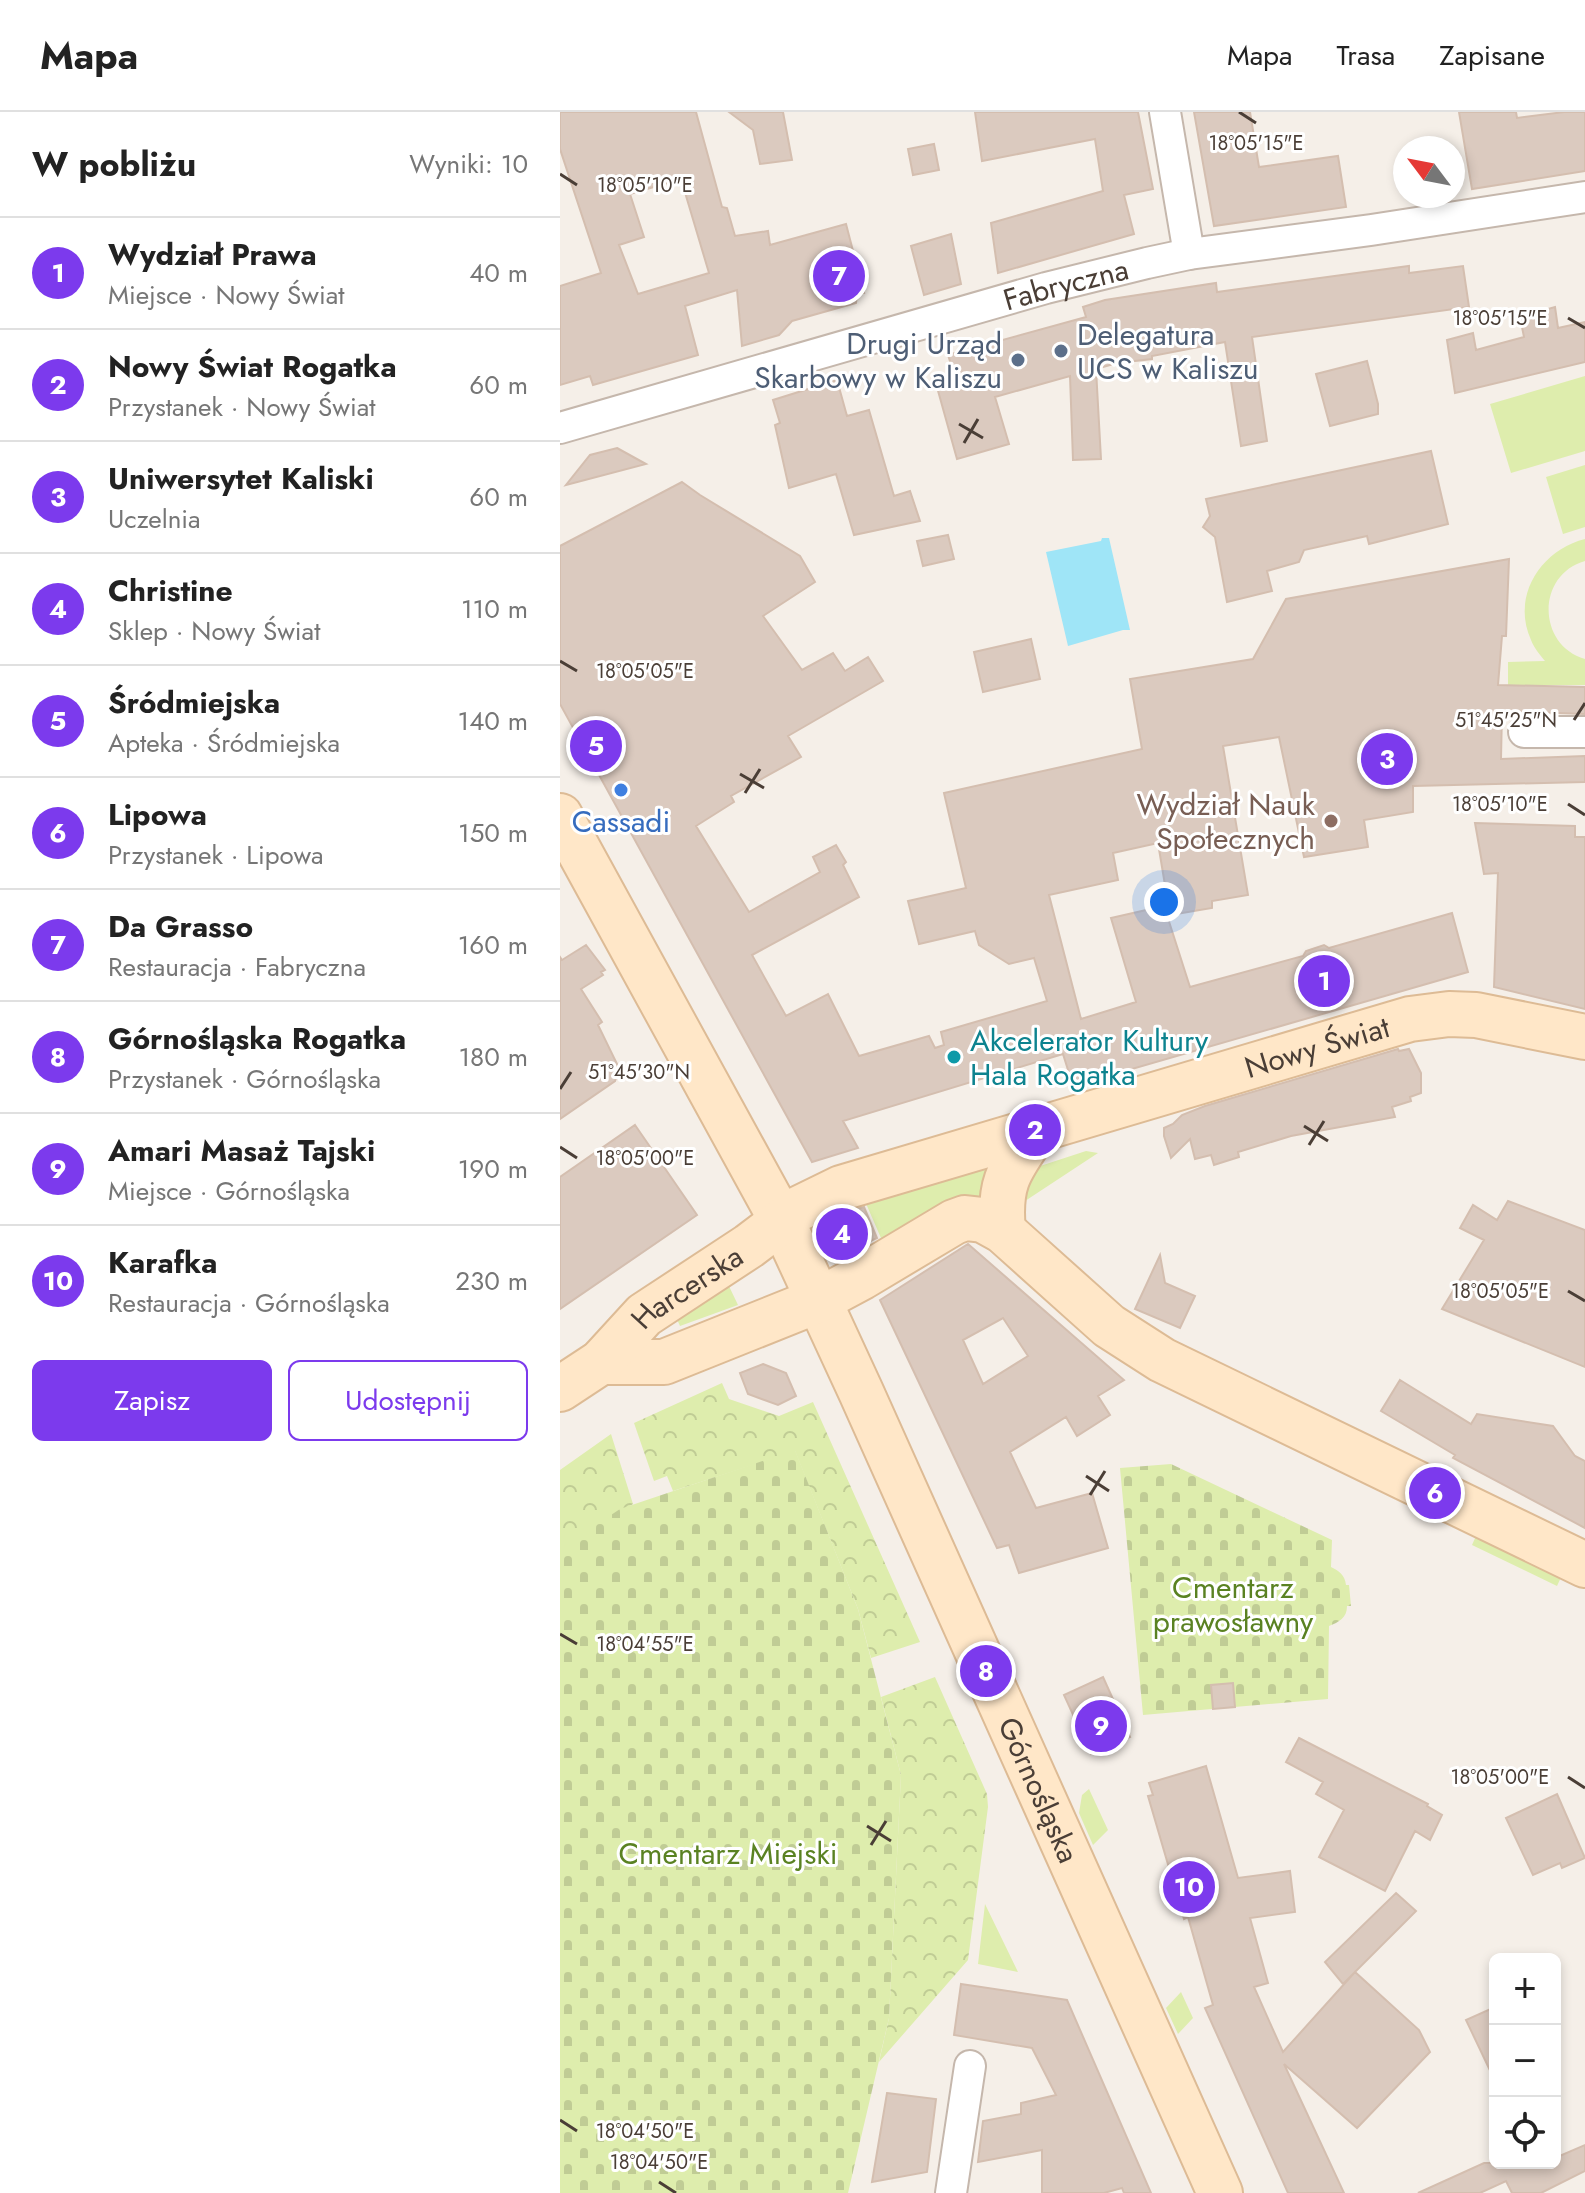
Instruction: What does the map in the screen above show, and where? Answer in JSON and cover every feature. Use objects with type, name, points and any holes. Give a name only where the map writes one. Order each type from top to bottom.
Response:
[{"type":"street","points":[[1165,112],[1189,254]]},
{"type":"street","name":"Fabryczna","points":[[560,428],[1046,288],[1189,254],[1585,197]]},
{"type":"street","points":[[1524,732],[1585,732]]},
{"type":"street","name":"Górnośląska","points":[[560,816],[782,1221],[1220,2193]]},
{"type":"street","name":"Nowy Świat","points":[[782,1221],[811,1202],[841,1188],[1410,1019],[1449,1014],[1476,1015],[1585,1037]]},
{"type":"street","points":[[1003,1231],[1000,1207],[1003,1189],[1015,1161],[1038,1128]]},
{"type":"street","points":[[819,1300],[954,1222],[974,1217],[1003,1231],[1100,1318],[1162,1360],[1585,1565]]},
{"type":"street","name":"Harcerska","points":[[560,1389],[601,1362],[644,1315],[782,1221]]},
{"type":"street","name":"Harcerska","points":[[601,1362],[664,1362],[819,1300]]},
{"type":"street","points":[[951,2193],[970,2066]]},
{"type":"green space","points":[[1585,376],[1585,451],[1511,473],[1490,404]]},
{"type":"green space","points":[[1585,465],[1585,527],[1563,534],[1546,477]]},
{"type":"green space","points":[[1585,539],[1585,561],[1569,569],[1558,580],[1551,594],[1549,610],[1551,626],[1558,640],[1569,651],[1585,659],[1585,685],[1508,685],[1508,662],[1545,661],[1532,643],[1526,623],[1525,607],[1534,577],[1555,553]]},
{"type":"green space","points":[[1086,1151],[1098,1153],[1019,1205],[1034,1168]]},
{"type":"green space","points":[[983,1166],[991,1168],[985,1200],[884,1245],[864,1199]]},
{"type":"green space","points":[[727,1282],[738,1305],[680,1326],[675,1315]]},
{"type":"green space","points":[[722,1383],[729,1399],[779,1416],[813,1402],[920,1642],[871,1658],[858,1609],[795,1451],[673,1491],[667,1476],[654,1481],[634,1423]]},
{"type":"green space","points":[[611,1434],[633,1504],[560,1552],[560,1470]]},
{"type":"green space","name":"Cmentarz Miejski","points":[[795,1450],[858,1609],[901,1775],[889,2018],[848,2193],[560,2193],[560,1549],[620,1509]]},
{"type":"green space","name":"Cmentarz prawosławny","points":[[1171,1464],[1332,1540],[1331,1567],[1349,1585],[1351,1606],[1347,1606],[1342,1619],[1329,1626],[1328,1699],[1143,1715],[1120,1468]]},
{"type":"green space","points":[[1476,1536],[1563,1573],[1557,1586],[1472,1545]]},
{"type":"green space","points":[[935,1677],[987,1794],[988,1807],[968,1960],[879,2062],[889,2018],[901,1775],[881,1697]]},
{"type":"green space","points":[[1089,1789],[1108,1830],[1093,1845],[1079,1813],[1082,1795]]},
{"type":"green space","points":[[985,1904],[1018,1972],[978,1964]]},
{"type":"green space","points":[[1181,1992],[1193,2018],[1178,2034],[1166,2008]]},
{"type":"water","points":[[1102,538],[1109,538],[1130,630],[1068,646],[1046,552],[1101,541]]},
{"type":"building","points":[[560,112],[696,112],[722,207],[727,208],[735,236],[768,231],[770,245],[846,224],[864,293],[857,294],[856,303],[792,321],[779,335],[742,346],[737,290],[685,306],[698,355],[593,385],[590,376],[560,385],[560,286],[601,273],[560,149]],"holes":[[[681,179],[709,273],[638,294],[619,245],[644,237],[630,194]]]},
{"type":"building","points":[[729,112],[783,112],[792,160],[760,164],[753,130]]},
{"type":"building","points":[[975,112],[1138,112],[1153,189],[1124,195],[1134,234],[998,273],[991,223],[1103,191],[1095,139],[982,161]]},
{"type":"building","points":[[1194,112],[1250,112],[1259,167],[1338,156],[1346,207],[1214,226]]},
{"type":"building","points":[[1459,112],[1516,112],[1517,118],[1585,112],[1585,171],[1472,189]]},
{"type":"building","points":[[934,144],[939,170],[913,175],[908,149]]},
{"type":"building","points":[[951,234],[961,284],[924,295],[911,246]]},
{"type":"building","points":[[1409,266],[1409,273],[1463,266],[1469,307],[1252,337],[1267,441],[1241,446],[1225,342],[1096,369],[1101,459],[1073,460],[1070,376],[995,397],[1009,444],[957,459],[935,380],[954,374],[948,355],[1086,317],[1083,307],[1105,300],[1216,283],[1217,292]]},
{"type":"building","points":[[1555,307],[1558,328],[1585,322],[1585,362],[1455,393],[1447,340],[1473,333],[1476,350],[1524,337],[1520,317]]},
{"type":"building","points":[[1367,361],[1378,414],[1330,426],[1316,374]]},
{"type":"building","points":[[837,380],[847,416],[869,410],[894,496],[910,491],[920,521],[854,535],[836,474],[789,488],[775,425],[780,423],[773,400]]},
{"type":"building","points":[[617,448],[646,464],[566,485],[590,455]]},
{"type":"building","points":[[1431,451],[1448,524],[1369,544],[1367,536],[1304,550],[1299,562],[1267,571],[1272,591],[1227,602],[1215,537],[1203,527],[1210,516],[1206,499]]},
{"type":"building","points":[[682,482],[800,556],[815,582],[763,616],[802,670],[833,653],[845,671],[868,657],[883,681],[788,736],[801,757],[731,796],[734,802],[696,826],[749,912],[820,872],[813,857],[836,845],[859,897],[752,955],[786,1016],[828,994],[859,1056],[929,1036],[935,1048],[944,1045],[941,1032],[1047,1001],[1034,958],[1009,964],[979,945],[975,931],[919,944],[908,901],[966,888],[944,793],[1142,749],[1130,679],[1253,659],[1286,599],[1509,559],[1506,636],[1502,636],[1498,685],[1585,687],[1585,714],[1502,711],[1501,759],[1585,756],[1585,782],[1413,786],[1413,812],[1364,820],[1368,847],[1304,857],[1279,737],[1223,746],[1248,895],[1212,901],[1212,908],[1170,915],[1158,843],[1113,853],[1118,880],[1049,895],[1081,1019],[1136,1002],[1111,918],[1164,906],[1190,987],[1303,956],[1306,951],[1324,945],[1329,948],[1452,913],[1468,972],[1073,1086],[1063,1054],[843,1121],[858,1148],[812,1162],[560,704],[560,546]]},
{"type":"building","points":[[948,535],[954,559],[923,566],[917,541]]},
{"type":"building","points":[[1031,639],[1040,679],[983,692],[974,652]]},
{"type":"building","points":[[1475,823],[1575,826],[1575,837],[1585,837],[1585,1009],[1494,987],[1498,873],[1484,874]]},
{"type":"building","points":[[586,945],[605,970],[601,972],[603,975],[581,989],[602,1022],[598,1025],[619,1068],[615,1081],[560,1119],[560,957],[562,960]]},
{"type":"building","points":[[1398,1049],[1409,1049],[1421,1073],[1421,1093],[1410,1097],[1411,1101],[1392,1107],[1395,1117],[1291,1136],[1238,1152],[1239,1157],[1214,1165],[1211,1155],[1195,1159],[1190,1139],[1171,1158],[1164,1128],[1182,1115]]},
{"type":"building","points":[[635,1125],[697,1215],[560,1309],[560,1177]]},
{"type":"building","points":[[1508,1201],[1585,1230],[1585,1367],[1442,1309],[1484,1240],[1460,1228],[1473,1205],[1497,1220]]},
{"type":"building","points":[[864,1207],[877,1238],[845,1253],[843,1249],[840,1251],[828,1225],[830,1221]]},
{"type":"building","points":[[968,1244],[1124,1380],[1098,1396],[1110,1415],[1077,1436],[1066,1417],[1010,1452],[1036,1508],[1092,1493],[1108,1548],[1019,1573],[1009,1545],[997,1548],[880,1300]],"holes":[[[1003,1318],[1028,1356],[983,1384],[963,1340]]]},
{"type":"building","points":[[1160,1255],[1165,1283],[1195,1296],[1180,1328],[1135,1309]]},
{"type":"building","points":[[763,1364],[786,1373],[796,1396],[778,1405],[748,1394],[740,1373]]},
{"type":"building","points":[[1400,1380],[1471,1424],[1477,1414],[1553,1426],[1575,1456],[1585,1461],[1585,1528],[1453,1458],[1455,1455],[1381,1411]]},
{"type":"building","points":[[1103,1677],[1130,1737],[1091,1754],[1064,1695]]},
{"type":"building","points":[[1233,1683],[1235,1707],[1213,1709],[1211,1685]]},
{"type":"building","points":[[1299,1738],[1428,1804],[1442,1815],[1430,1840],[1415,1831],[1385,1891],[1319,1857],[1344,1810],[1316,1794],[1323,1782],[1286,1762]]},
{"type":"building","points":[[1206,1766],[1238,1878],[1290,1871],[1295,1912],[1250,1918],[1268,1983],[1254,1987],[1283,2052],[1355,1972],[1419,2030],[1430,2052],[1357,2128],[1284,2064],[1344,2193],[1288,2193],[1205,2008],[1213,2005],[1148,1796],[1153,1795],[1149,1783]]},
{"type":"building","points":[[1557,1794],[1585,1858],[1562,1868],[1560,1863],[1533,1875],[1506,1818]]},
{"type":"building","points":[[1396,1893],[1416,1911],[1343,1984],[1325,1962]]},
{"type":"building","points":[[961,1984],[1067,2000],[1151,2193],[1124,2193],[1122,2188],[1104,2193],[1042,2193],[1042,2150],[978,2162],[983,2121],[1021,2114],[1021,2103],[1056,2095],[1032,2048],[954,2035]]},
{"type":"building","points":[[1489,2010],[1489,2068],[1466,2020]]},
{"type":"building","points":[[887,2093],[936,2099],[927,2172],[872,2182]]},
{"type":"building","points":[[1585,2145],[1585,2171],[1541,2193],[1512,2193],[1506,2181],[1480,2193],[1418,2193],[1484,2163],[1489,2163],[1489,2169],[1561,2169],[1561,2155]]},
{"type":"place","name":"Da Grasso","points":[[839,276]]},
{"type":"place","name":"Delegatura UCS w Kaliszu","points":[[1061,351]]},
{"type":"place","name":"Drugi Urząd Skarbowy w Kaliszu","points":[[1018,360]]},
{"type":"place","name":"Śródmiejska","points":[[596,746]]},
{"type":"place","name":"Uniwersytet Kaliski","points":[[1387,759]]},
{"type":"place","name":"Cassadi","points":[[621,790]]},
{"type":"place","name":"Wydział Nauk Społecznych","points":[[1331,821]]},
{"type":"place","name":"Wydział Prawa","points":[[1324,981]]},
{"type":"place","name":"Akcelerator Kultury Hala Rogatka","points":[[954,1057]]},
{"type":"place","name":"Nowy Świat Rogatka","points":[[1035,1130]]},
{"type":"place","name":"Christine","points":[[842,1234]]},
{"type":"place","name":"Lipowa","points":[[1435,1493]]},
{"type":"place","name":"Górnośląska Rogatka","points":[[986,1671]]},
{"type":"place","name":"Amari Masaż Tajski","points":[[1101,1726]]},
{"type":"place","name":"Karafka","points":[[1189,1887]]}]
